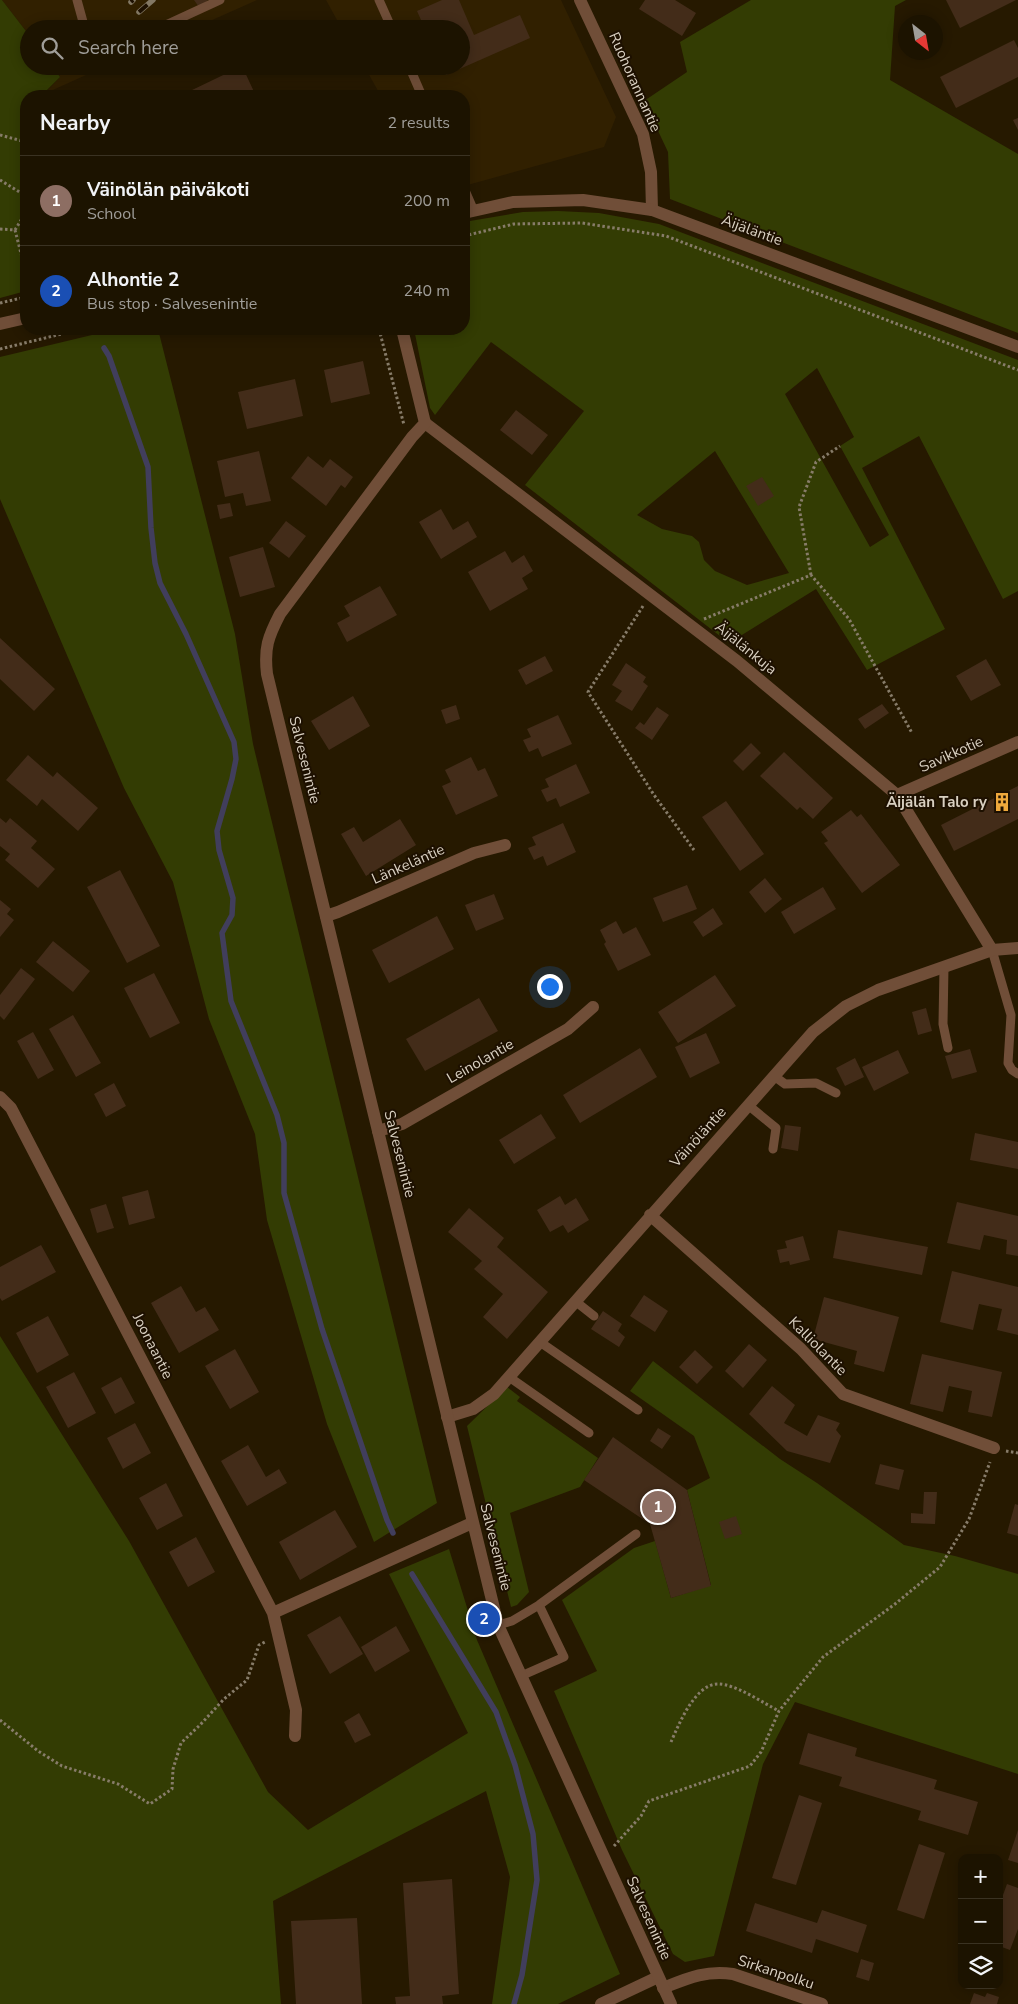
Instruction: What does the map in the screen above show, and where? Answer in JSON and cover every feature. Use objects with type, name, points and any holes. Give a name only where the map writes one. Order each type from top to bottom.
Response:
[{"type":"street","name":"Ruohorannantie","points":[[580,0],[642,134],[651,172],[652,210]]},
{"type":"street","name":"Äijäläntie","points":[[470,212],[513,202],[583,200],[652,210],[1018,346]]},
{"type":"street","points":[[0,324],[20,319]]},
{"type":"street","points":[[403,335],[425,423]]},
{"type":"street","name":"Äijälänkuja","points":[[425,423],[737,661],[897,795],[992,950]]},
{"type":"street","name":"Salvesenintie","points":[[425,423],[412,437],[280,614],[271,632],[265,655],[267,674],[498,1625],[671,2004]]},
{"type":"street","name":"Savikkotie","points":[[897,795],[1018,742]]},
{"type":"street","name":"Länkeläntie","points":[[326,916],[474,853],[505,845]]},
{"type":"street","name":"Väinöläntie","points":[[447,1417],[473,1409],[494,1394],[812,1032],[846,1006],[878,990],[992,950],[1018,948]]},
{"type":"street","name":"Leinolantie","points":[[378,1131],[402,1124],[568,1030],[593,1007]]},
{"type":"street","name":"Joonaantie","points":[[0,1097],[11,1108],[273,1613],[296,1710],[294,1736]]},
{"type":"street","name":"Kalliolantie","points":[[650,1215],[801,1349],[843,1394],[994,1448]]},
{"type":"street","points":[[273,1613],[472,1523]]},
{"type":"street","name":"Sirkanpolku","points":[[601,2004],[660,1983],[700,1974],[719,1972],[733,1974],[822,2004]]},
{"type":"lane","points":[[76,0],[82,20]]},
{"type":"lane","points":[[177,20],[220,0]]},
{"type":"lane","points":[[379,0],[388,20]]},
{"type":"lane","points":[[413,75],[419,90]]},
{"type":"lane","points":[[992,950],[1011,1015],[1008,1063],[1012,1070],[1018,1074]]},
{"type":"lane","points":[[944,967],[942,1024],[948,1048]]},
{"type":"lane","points":[[774,1076],[785,1084],[816,1083],[836,1093]]},
{"type":"lane","points":[[748,1105],[776,1128],[773,1149]]},
{"type":"lane","points":[[575,1301],[594,1316]]},
{"type":"lane","points":[[540,1342],[638,1410]]},
{"type":"lane","points":[[509,1377],[589,1433]]},
{"type":"lane","points":[[498,1625],[512,1621],[539,1605],[636,1534]]},
{"type":"lane","points":[[521,1676],[564,1657],[539,1605]]},
{"type":"path","points":[[0,135],[20,140]]},
{"type":"path","points":[[0,180],[20,192]]},
{"type":"path","points":[[20,222],[15,230],[20,250]]},
{"type":"path","points":[[470,235],[514,224],[582,223],[666,236],[1018,370]]},
{"type":"path","points":[[0,229],[15,230]]},
{"type":"path","points":[[0,303],[20,298]]},
{"type":"path","points":[[0,349],[57,335]]},
{"type":"path","points":[[381,335],[405,427]]},
{"type":"path","points":[[840,446],[816,462],[800,507],[811,575],[849,619],[912,733]]},
{"type":"path","points":[[690,625],[811,575]]},
{"type":"path","points":[[650,595],[588,692],[654,795],[694,850]]},
{"type":"path","points":[[608,1838],[612,1847],[641,1816],[649,1801],[750,1766],[761,1752],[779,1711],[823,1657],[895,1604],[940,1567],[969,1519],[994,1448]]},
{"type":"path","points":[[0,1720],[38,1751],[62,1766],[118,1784],[150,1804],[172,1789],[173,1769],[181,1742],[224,1699],[247,1680],[259,1645],[278,1636]]},
{"type":"path","points":[[671,1742],[684,1713],[703,1689],[718,1684],[733,1688],[779,1711]]},
{"type":"shaded area","points":[[2,0],[257,0],[212,20],[20,20],[20,23]]},
{"type":"shaded area","points":[[326,0],[561,0],[616,117],[604,147],[470,184],[470,90],[378,90],[369,75],[470,75],[470,20],[337,20]]},
{"type":"shaded area","points":[[59,75],[86,75],[53,90],[48,90],[60,77]]},
{"type":"green space","points":[[0,0],[2,0],[20,23],[20,75],[59,75],[60,77],[47,90],[20,90],[20,293],[0,298]]},
{"type":"green space","points":[[751,0],[906,0],[895,6],[890,80],[1018,154],[1018,333],[670,199],[668,152],[644,101],[687,72],[680,42]]},
{"type":"green space","points":[[558,211],[599,213],[659,224],[1018,360],[1018,591],[1003,599],[919,436],[862,468],[945,629],[867,670],[816,589],[729,643],[525,485],[584,411],[491,342],[435,415],[430,408],[415,335],[470,335],[470,221],[523,212]],"holes":[[[817,368],[854,437],[840,446],[889,535],[870,547],[785,394]],[[715,451],[789,573],[747,585],[715,571],[704,560],[699,542],[692,536],[662,529],[637,515]]]},
{"type":"green space","points":[[92,335],[160,335],[235,634],[253,744],[437,1503],[374,1542],[327,1424],[267,1220],[255,1134],[209,1019],[173,882],[124,788],[0,499],[0,357]]},
{"type":"green space","points":[[0,1336],[129,1541],[268,1792],[308,1830],[468,1733],[389,1574],[449,1549],[477,1640],[620,1974],[558,2004],[492,2004],[510,1877],[486,1791],[273,1901],[281,2004],[0,2004]]},
{"type":"green space","points":[[653,1361],[780,1459],[904,1545],[955,1556],[1018,1574],[1018,1774],[795,1702],[763,1764],[714,1956],[685,1962],[673,1954],[622,1850],[554,1691],[597,1671],[562,1600],[634,1548],[655,1541],[671,1598],[711,1585],[687,1490],[710,1478],[694,1436],[630,1391]]},
{"type":"green space","points":[[507,1387],[520,1397],[517,1401],[598,1458],[580,1487],[510,1513],[529,1592],[517,1605],[511,1607],[467,1426]]},
{"type":"building","points":[[194,0],[208,0],[199,7]]},
{"type":"building","points":[[442,0],[459,0],[468,20],[421,20],[417,11]]},
{"type":"building","points":[[645,0],[675,0],[696,13],[682,36],[639,9]]},
{"type":"building","points":[[946,0],[1016,0],[960,28]]},
{"type":"building","points":[[520,15],[530,38],[470,64],[470,26],[474,35]]},
{"type":"building","points":[[1014,40],[1018,48],[1018,77],[956,108],[940,77]]},
{"type":"building","points":[[223,75],[246,75],[253,90],[192,90]]},
{"type":"building","points":[[1018,118],[1018,130],[1013,120]]},
{"type":"building","points":[[363,361],[370,394],[331,403],[324,370]]},
{"type":"building","points":[[295,379],[303,416],[247,429],[238,392]]},
{"type":"building","points":[[516,410],[548,435],[532,455],[500,430]]},
{"type":"building","points":[[259,451],[271,501],[246,506],[243,493],[225,497],[217,461]]},
{"type":"building","points":[[308,456],[323,468],[330,459],[353,477],[345,488],[341,485],[326,506],[291,478]]},
{"type":"building","points":[[762,477],[774,496],[758,506],[746,486]]},
{"type":"building","points":[[230,503],[233,516],[220,519],[217,505]]},
{"type":"building","points":[[441,509],[453,530],[468,521],[477,537],[441,559],[419,522]]},
{"type":"building","points":[[286,521],[306,536],[289,558],[269,543]]},
{"type":"building","points":[[263,547],[275,587],[240,597],[229,557]]},
{"type":"building","points":[[505,551],[512,563],[524,555],[533,571],[522,578],[528,589],[490,611],[468,572]]},
{"type":"building","points":[[380,586],[397,615],[347,642],[337,623],[350,616],[344,606]]},
{"type":"building","points":[[0,638],[55,689],[34,711],[0,679]]},
{"type":"building","points":[[545,656],[553,671],[526,685],[518,670]]},
{"type":"building","points":[[986,659],[1001,685],[971,701],[956,676]]},
{"type":"building","points":[[626,663],[646,677],[643,682],[648,686],[632,711],[615,701],[622,691],[612,685]]},
{"type":"building","points":[[353,696],[370,726],[329,750],[311,721]]},
{"type":"building","points":[[882,704],[889,713],[865,729],[858,719]]},
{"type":"building","points":[[456,705],[460,719],[446,724],[441,710]]},
{"type":"building","points":[[657,707],[669,715],[652,740],[635,728],[640,722],[644,725]]},
{"type":"building","points":[[558,715],[572,744],[542,757],[538,748],[529,752],[523,740],[531,737],[527,729]]},
{"type":"building","points":[[751,743],[761,753],[743,771],[733,761]]},
{"type":"building","points":[[784,752],[833,798],[813,819],[800,807],[797,810],[760,776]]},
{"type":"building","points":[[28,755],[53,777],[57,772],[98,808],[78,831],[42,799],[37,806],[6,780]]},
{"type":"building","points":[[471,757],[478,771],[485,768],[498,796],[456,815],[442,786],[451,782],[445,770]]},
{"type":"building","points":[[576,764],[590,793],[560,807],[556,798],[547,802],[541,790],[549,787],[545,779]]},
{"type":"building","name":"Äijälän Talo ry","points":[[1018,786],[1018,819],[954,851],[941,825]]},
{"type":"building","points":[[726,801],[764,854],[740,871],[702,817]]},
{"type":"building","points":[[851,810],[857,817],[861,814],[900,865],[862,893],[824,843],[828,841],[821,832]]},
{"type":"building","points":[[0,818],[6,823],[10,818],[37,841],[31,848],[55,869],[38,888],[5,860],[10,854],[0,846]]},
{"type":"building","points":[[400,819],[416,845],[366,876],[341,834],[354,827],[363,842]]},
{"type":"building","points":[[563,823],[576,852],[547,866],[543,856],[534,860],[528,848],[536,845],[532,837]]},
{"type":"building","points":[[120,870],[160,946],[127,963],[87,887]]},
{"type":"building","points":[[765,878],[782,899],[765,913],[749,892]]},
{"type":"building","points":[[687,885],[697,909],[663,922],[653,898]]},
{"type":"building","points":[[823,887],[836,909],[794,934],[781,912]]},
{"type":"building","points":[[494,894],[504,919],[476,931],[465,905]]},
{"type":"building","points":[[0,900],[11,909],[7,914],[14,920],[0,937]]},
{"type":"building","points":[[713,908],[723,924],[703,937],[693,922]]},
{"type":"building","points":[[437,916],[454,949],[389,983],[372,950]]},
{"type":"building","points":[[616,921],[623,934],[636,927],[651,955],[618,971],[604,944],[606,942],[600,930]]},
{"type":"building","points":[[53,941],[90,971],[73,992],[36,962]]},
{"type":"building","points":[[21,968],[35,979],[4,1020],[0,1016],[0,995]]},
{"type":"building","points":[[154,973],[180,1023],[150,1038],[124,988]]},
{"type":"building","points":[[715,975],[736,1006],[678,1043],[658,1012]]},
{"type":"building","points":[[479,998],[498,1031],[425,1071],[406,1039]]},
{"type":"building","points":[[926,1008],[932,1031],[918,1035],[912,1012]]},
{"type":"building","points":[[73,1015],[101,1063],[76,1077],[49,1029]]},
{"type":"building","points":[[33,1032],[54,1070],[38,1079],[17,1041]]},
{"type":"building","points":[[706,1033],[720,1063],[690,1078],[675,1047]]},
{"type":"building","points":[[640,1048],[657,1077],[580,1123],[563,1095]]},
{"type":"building","points":[[970,1049],[977,1072],[952,1079],[945,1056]]},
{"type":"building","points":[[898,1050],[909,1073],[874,1091],[862,1067]]},
{"type":"building","points":[[855,1058],[864,1077],[845,1086],[836,1068]]},
{"type":"building","points":[[114,1083],[126,1106],[106,1117],[94,1094]]},
{"type":"building","points":[[541,1114],[556,1138],[514,1164],[499,1140]]},
{"type":"building","points":[[785,1125],[801,1127],[798,1151],[781,1148]]},
{"type":"building","points":[[975,1133],[1018,1142],[1018,1169],[970,1160]]},
{"type":"building","points":[[148,1190],[155,1218],[129,1225],[122,1197]]},
{"type":"building","points":[[560,1196],[565,1205],[576,1198],[589,1220],[568,1233],[563,1225],[550,1232],[537,1210]]},
{"type":"building","points":[[957,1202],[1018,1216],[1018,1256],[1006,1254],[1007,1240],[984,1235],[980,1250],[947,1243]]},
{"type":"building","points":[[106,1204],[114,1228],[97,1233],[90,1209]]},
{"type":"building","points":[[469,1208],[504,1238],[497,1247],[548,1292],[507,1339],[483,1317],[503,1294],[474,1269],[482,1261],[448,1232]]},
{"type":"building","points":[[838,1230],[928,1247],[922,1275],[833,1258]]},
{"type":"building","points":[[803,1236],[810,1260],[790,1265],[789,1261],[780,1263],[777,1250],[787,1248],[785,1241]]},
{"type":"building","points":[[41,1245],[56,1272],[2,1301],[0,1298],[0,1267]]},
{"type":"building","points":[[952,1271],[1018,1287],[1018,1335],[997,1330],[1002,1309],[979,1304],[973,1330],[940,1322]]},
{"type":"building","points":[[181,1286],[196,1312],[205,1307],[219,1330],[179,1353],[151,1303]]},
{"type":"building","points":[[644,1295],[668,1311],[655,1332],[630,1316]]},
{"type":"building","points":[[824,1297],[899,1317],[884,1372],[854,1364],[857,1351],[813,1339]]},
{"type":"building","points":[[603,1311],[622,1324],[618,1331],[625,1337],[619,1347],[591,1329]]},
{"type":"building","points":[[48,1316],[69,1355],[37,1373],[16,1333]]},
{"type":"building","points":[[749,1344],[767,1360],[743,1388],[725,1371]]},
{"type":"building","points":[[235,1349],[259,1392],[230,1409],[205,1366]]},
{"type":"building","points":[[695,1350],[713,1367],[697,1384],[679,1367]]},
{"type":"building","points":[[922,1354],[1002,1372],[992,1417],[968,1412],[972,1391],[949,1386],[943,1412],[910,1404]]},
{"type":"building","points":[[74,1372],[96,1413],[68,1428],[46,1387]]},
{"type":"building","points":[[121,1377],[135,1403],[115,1414],[101,1388]]},
{"type":"building","points":[[772,1386],[795,1405],[784,1423],[807,1436],[818,1415],[840,1423],[836,1430],[841,1436],[830,1463],[787,1451],[749,1414]]},
{"type":"building","points":[[135,1423],[151,1453],[123,1469],[107,1438]]},
{"type":"building","points":[[658,1428],[671,1436],[662,1449],[650,1441]]},
{"type":"building","points":[[613,1437],[687,1490],[711,1586],[671,1598],[650,1524],[584,1480]]},
{"type":"building","points":[[248,1445],[266,1477],[279,1469],[287,1483],[247,1506],[221,1461]]},
{"type":"building","points":[[880,1464],[904,1470],[899,1490],[875,1484]]},
{"type":"building","points":[[166,1483],[183,1516],[157,1530],[139,1498]]},
{"type":"building","points":[[924,1492],[937,1492],[935,1524],[911,1523],[911,1513],[923,1514]]},
{"type":"building","points":[[1015,1504],[1018,1505],[1018,1536],[1007,1533]]},
{"type":"building","points":[[335,1510],[357,1547],[300,1580],[279,1542]]},
{"type":"building","points":[[736,1516],[742,1534],[725,1539],[719,1522]]},
{"type":"building","points":[[196,1537],[215,1572],[188,1587],[169,1552]]},
{"type":"building","points":[[340,1616],[363,1654],[330,1674],[307,1635]]},
{"type":"building","points":[[396,1626],[410,1651],[375,1672],[361,1647]]},
{"type":"building","points":[[359,1713],[371,1735],[355,1743],[344,1722]]},
{"type":"building","points":[[808,1733],[857,1748],[855,1756],[937,1780],[934,1789],[978,1802],[968,1835],[918,1820],[921,1811],[839,1786],[842,1777],[799,1764]]},
{"type":"building","points":[[799,1795],[822,1803],[796,1885],[772,1878]]},
{"type":"building","points":[[1018,1830],[1018,1863],[1008,1860]]},
{"type":"building","points":[[919,1844],[945,1853],[924,1919],[897,1910]]},
{"type":"building","points":[[452,1879],[459,1994],[442,1996],[443,2004],[396,2004],[395,1997],[410,1996],[403,1883]]},
{"type":"building","points":[[1007,1884],[1018,1888],[1018,1929],[1010,1950],[1003,1947],[1003,1895]]},
{"type":"building","points":[[755,1903],[817,1923],[822,1910],[867,1925],[858,1953],[816,1939],[812,1953],[746,1931]]},
{"type":"building","points":[[357,1918],[362,2004],[296,2004],[291,1921]]},
{"type":"building","points":[[861,1959],[874,1963],[869,1981],[856,1977]]},
{"type":"building","points":[[974,1993],[985,1997],[987,1993],[999,1997],[997,2004],[970,2004]]},
{"type":"waterway","points":[[104,348],[109,356],[148,467],[151,528],[155,563],[160,583],[186,634],[234,742],[236,759],[217,831],[219,850],[233,898],[232,915],[222,933],[231,1001],[277,1115],[284,1143],[284,1193],[322,1329],[393,1533]]},
{"type":"waterway","points":[[412,1574],[496,1712],[515,1765],[533,1834],[537,1880],[522,1975],[514,2004]]},
{"type":"railway","points":[[139,12],[153,0]]},
{"type":"place","name":"Äijälän Talo ry","points":[[1002,802]]},
{"type":"place","name":"Väinölän päiväkoti","points":[[658,1507]]},
{"type":"place","name":"Alhontie 2","points":[[484,1619]]}]
